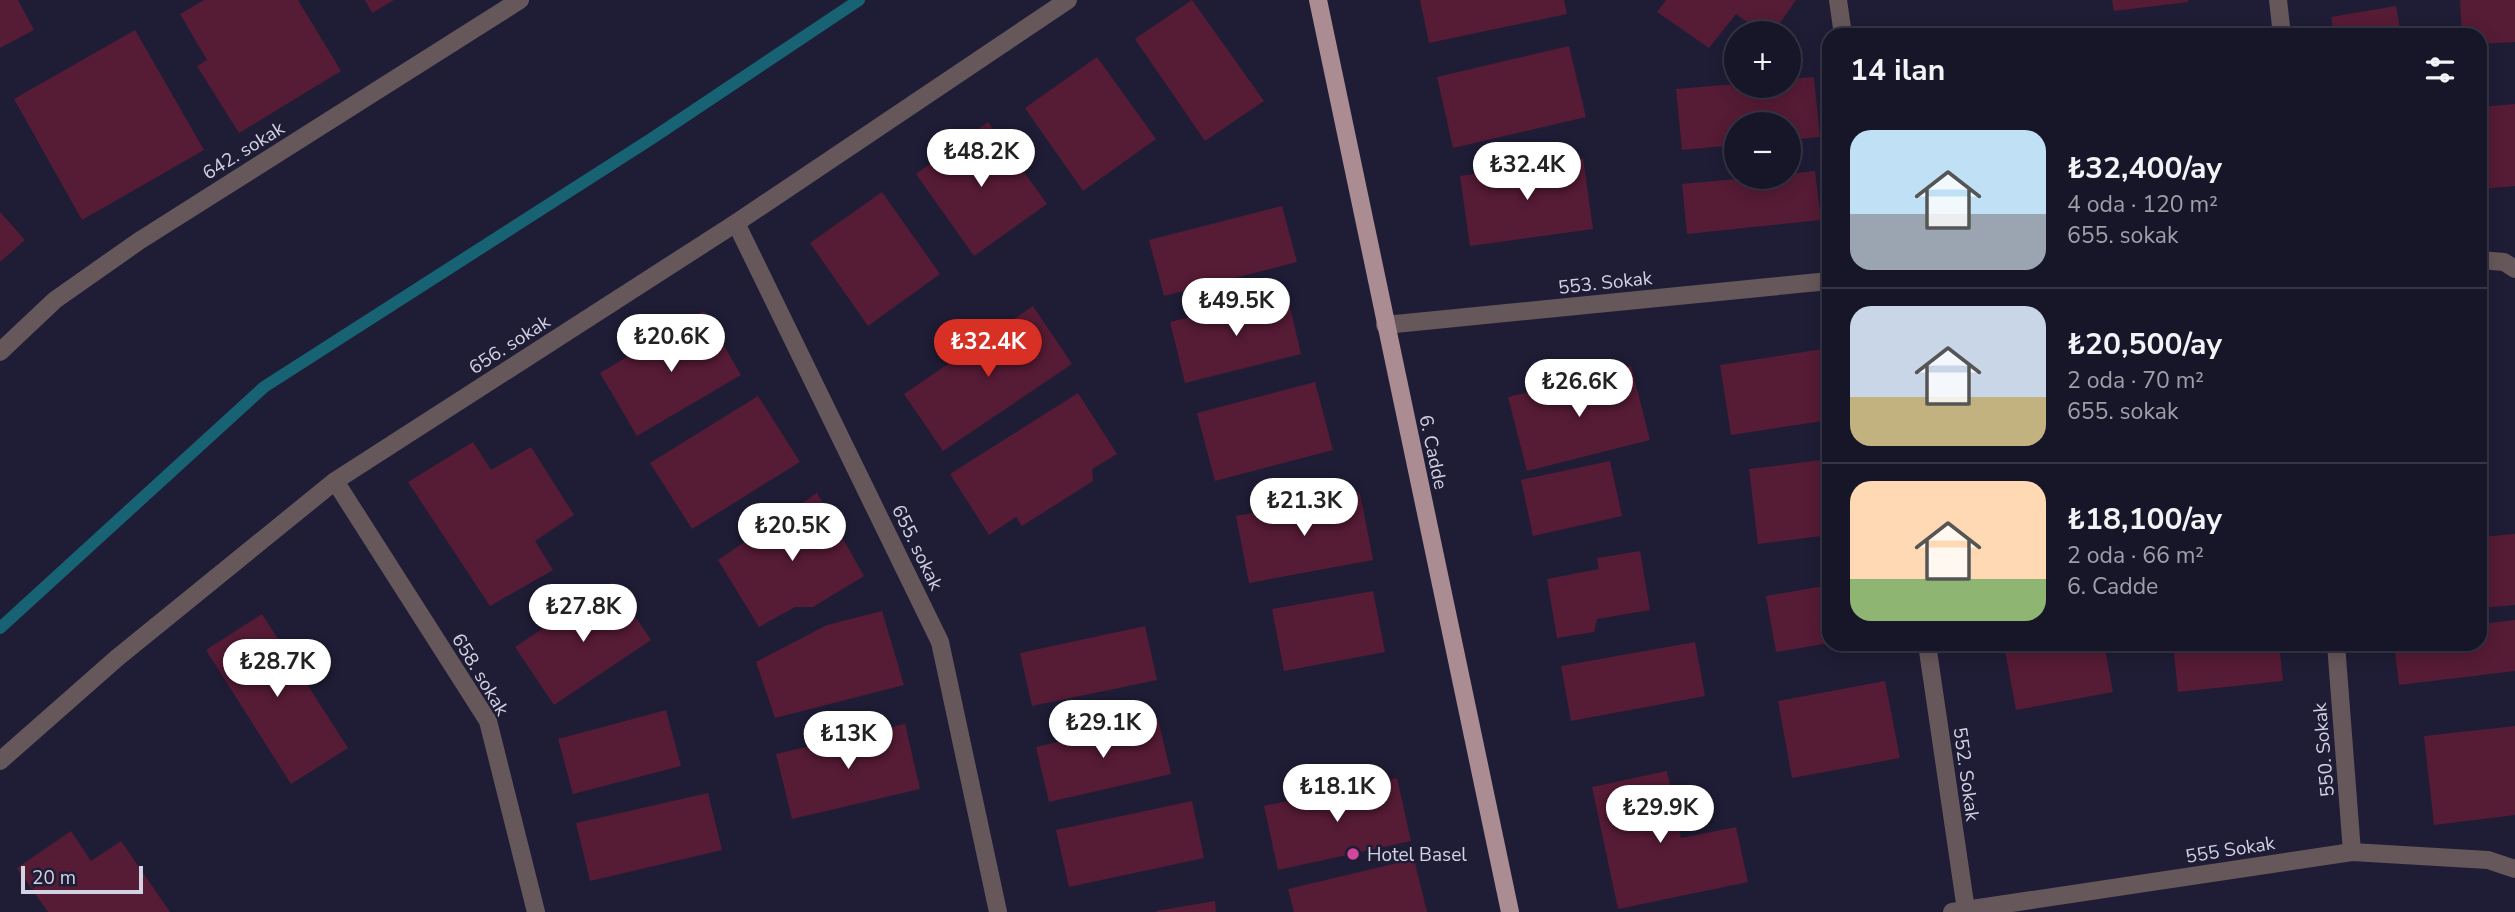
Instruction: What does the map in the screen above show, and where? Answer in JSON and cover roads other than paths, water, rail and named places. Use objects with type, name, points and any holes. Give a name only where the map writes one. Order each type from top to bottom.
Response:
[{"type":"main road","name":"6. Cadde","points":[[1318,0],[1510,912]]},
{"type":"street","name":"642. sokak","points":[[0,352],[55,300],[139,241],[520,0]]},
{"type":"street","name":"656. sokak","points":[[0,761],[117,658],[335,481],[736,223],[1069,0]]},
{"type":"street","points":[[1838,0],[1842,28]]},
{"type":"street","points":[[2278,0],[2281,28]]},
{"type":"street","name":"655. sokak","points":[[736,223],[940,642],[998,912]]},
{"type":"street","points":[[2487,261],[2504,262],[2515,269]]},
{"type":"street","name":"553. Sokak","points":[[1385,325],[1822,282]]},
{"type":"street","name":"658. sokak","points":[[335,481],[488,721],[536,912]]},
{"type":"street","name":"552. Sokak","points":[[1928,651],[1959,911]]},
{"type":"street","name":"550. Sokak","points":[[2337,651],[2352,852]]},
{"type":"street","name":"555 Sokak","points":[[1959,911],[2352,852],[2488,860],[2515,869]]},
{"type":"waterway","points":[[0,628],[264,387],[651,139],[859,0]]},
{"type":"place","name":"Hotel Basel","points":[[1353,854]]}]
